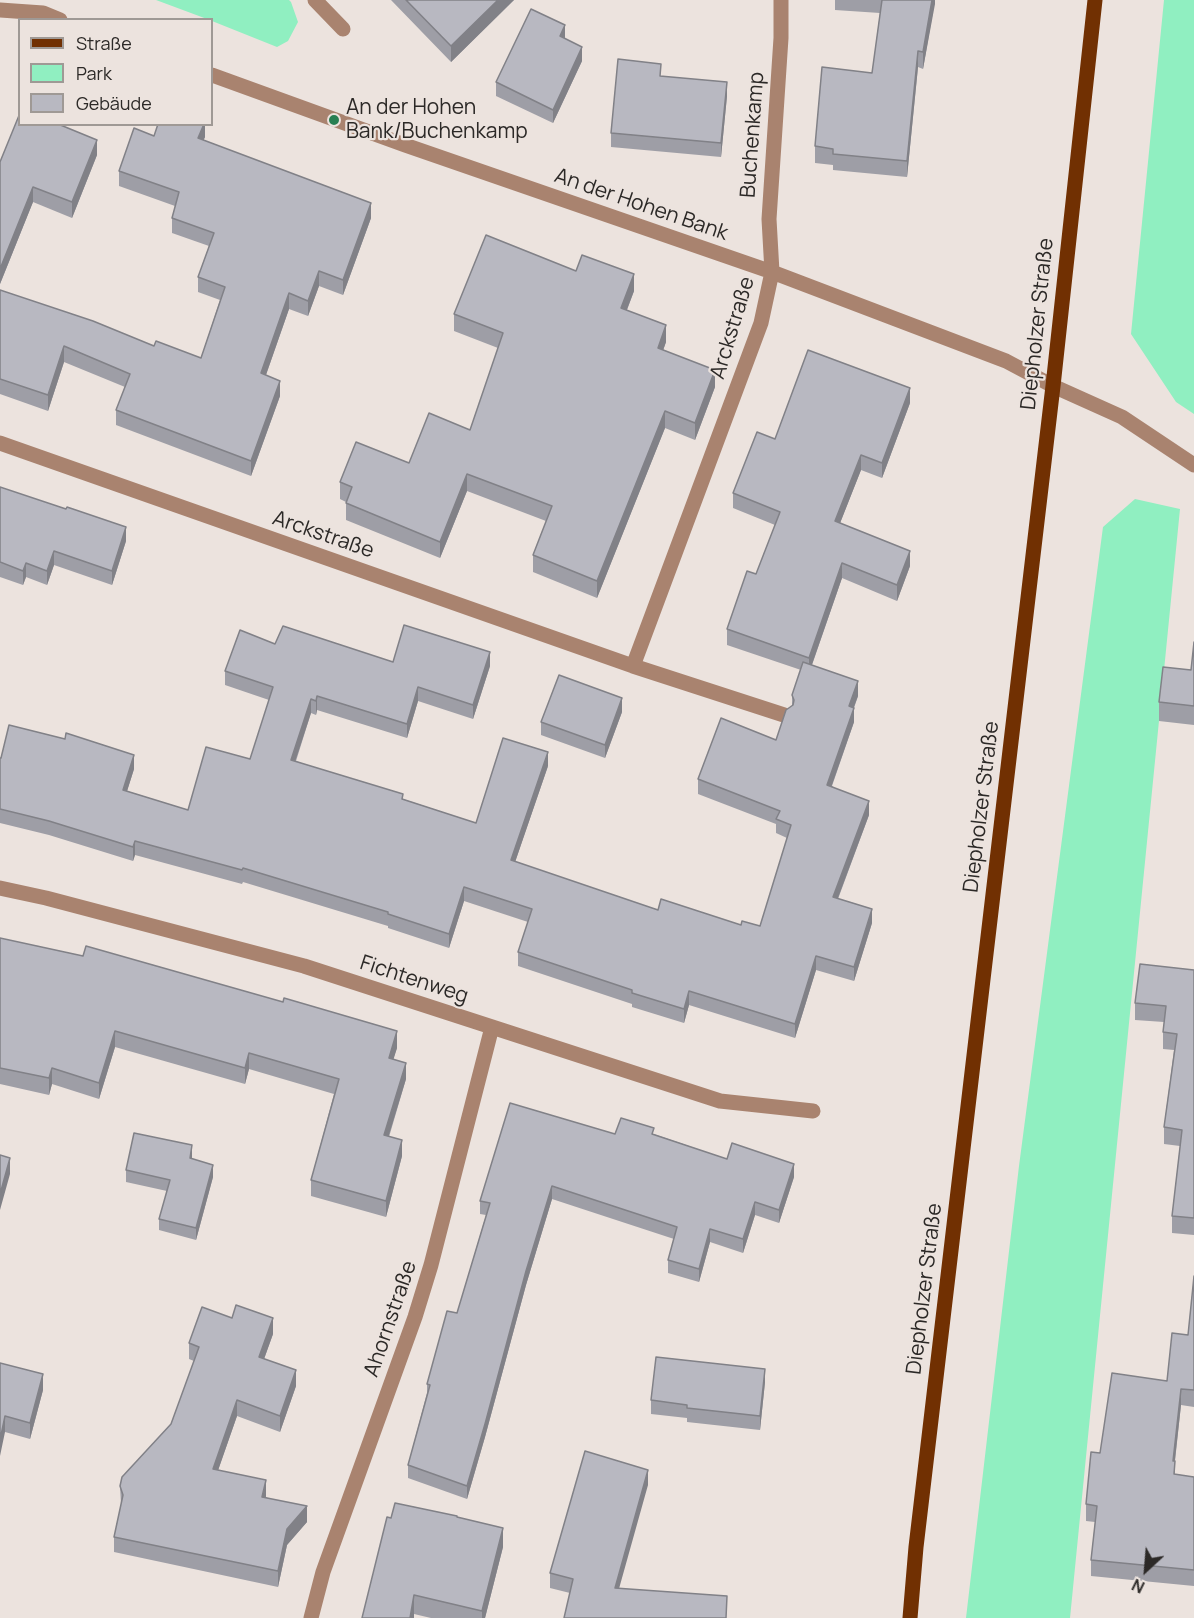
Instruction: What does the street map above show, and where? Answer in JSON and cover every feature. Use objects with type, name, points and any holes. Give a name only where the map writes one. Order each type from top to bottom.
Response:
[{"type":"main road","name":"Diepholzer Straße","points":[[910,1618],[917,1535],[1053,386],[1095,0]]},
{"type":"street","points":[[315,0],[343,28]]},
{"type":"street","name":"Buchenkamp","points":[[772,272],[769,219],[782,0]]},
{"type":"street","points":[[0,10],[43,13],[55,18]]},
{"type":"street","name":"An der Hohen Bank","points":[[213,75],[448,160],[772,272],[1006,361],[1053,386],[1122,417],[1194,465]]},
{"type":"street","name":"Arckstraße","points":[[633,666],[761,323],[772,272]]},
{"type":"street","name":"Arckstraße","points":[[0,443],[633,666],[784,716]]},
{"type":"street","name":"Fichtenweg","points":[[0,888],[304,966],[720,1101],[813,1112]]},
{"type":"street","name":"Ahornstraße","points":[[311,1618],[323,1572],[415,1317],[431,1265],[492,1027]]},
{"type":"green space","points":[[156,0],[289,0],[298,22],[288,41],[277,47],[213,21],[213,18],[204,18]]},
{"type":"green space","points":[[1164,0],[1194,0],[1194,414],[1176,402],[1131,334]]},
{"type":"green space","points":[[1135,499],[1180,509],[1070,1618],[966,1618],[1019,1166],[1103,527]]},
{"type":"building","points":[[406,0],[498,0],[451,46]]},
{"type":"building","points":[[882,0],[932,0],[923,52],[918,51],[907,161],[833,154],[833,149],[815,146],[822,67],[872,73]]},
{"type":"building","points":[[531,9],[565,25],[560,36],[582,47],[553,110],[496,82]]},
{"type":"building","points":[[618,59],[661,64],[660,76],[727,82],[721,143],[611,133]]},
{"type":"building","points":[[18,118],[18,126],[63,126],[97,140],[72,202],[33,187],[0,269],[0,162]]},
{"type":"building","points":[[157,126],[203,126],[198,138],[371,203],[343,280],[319,271],[308,301],[289,293],[261,373],[280,381],[251,461],[116,410],[130,374],[64,346],[48,395],[0,379],[0,290],[93,321],[154,346],[156,341],[201,358],[225,287],[198,277],[214,233],[172,218],[179,192],[119,171],[134,128],[154,136]]},
{"type":"building","points":[[486,235],[576,271],[582,255],[634,274],[621,308],[666,325],[658,348],[715,370],[695,423],[665,411],[597,581],[533,555],[552,506],[467,474],[440,542],[346,503],[352,487],[340,482],[356,442],[409,463],[429,413],[470,430],[503,333],[454,314]]},
{"type":"building","points":[[808,350],[910,388],[882,463],[861,455],[835,521],[910,551],[897,585],[842,563],[809,658],[727,629],[747,571],[756,574],[780,512],[733,493],[757,432],[775,439]]},
{"type":"building","points":[[0,487],[126,527],[112,571],[54,551],[47,571],[26,563],[23,571],[0,562]]},
{"type":"building","points":[[404,625],[490,652],[473,705],[418,687],[407,724],[317,696],[316,701],[311,699],[291,760],[403,794],[402,799],[476,823],[503,738],[548,752],[511,860],[658,910],[661,899],[741,925],[742,921],[760,926],[791,825],[776,819],[780,811],[698,779],[721,718],[776,740],[786,710],[793,705],[792,695],[803,662],[858,681],[849,706],[854,708],[827,785],[869,801],[833,897],[872,909],[854,967],[816,956],[795,1024],[689,991],[684,1009],[518,952],[532,909],[464,887],[449,934],[388,914],[388,912],[243,868],[242,870],[135,841],[133,847],[49,821],[0,809],[0,758],[9,725],[65,739],[66,733],[134,755],[123,790],[188,810],[206,747],[250,759],[273,687],[225,671],[240,630],[275,644],[283,626],[393,662]]},
{"type":"building","points":[[1194,642],[1194,706],[1159,702],[1163,667],[1191,670]]},
{"type":"building","points":[[559,675],[622,698],[605,745],[541,722]]},
{"type":"building","points":[[0,938],[83,956],[86,946],[283,1002],[284,998],[397,1031],[389,1058],[406,1063],[384,1135],[402,1140],[386,1201],[311,1180],[339,1079],[249,1053],[245,1068],[115,1031],[99,1083],[52,1068],[49,1078],[0,1068]]},
{"type":"building","points":[[1140,964],[1194,970],[1194,1218],[1172,1216],[1182,1130],[1164,1127],[1177,1034],[1163,1032],[1166,1006],[1135,1003]]},
{"type":"building","points":[[510,1103],[615,1134],[621,1118],[654,1128],[652,1134],[727,1159],[732,1143],[794,1164],[779,1210],[755,1202],[743,1239],[710,1229],[699,1269],[668,1260],[677,1227],[552,1186],[526,1271],[467,1486],[408,1465],[447,1311],[457,1313],[490,1203],[480,1201]]},
{"type":"building","points":[[134,1133],[192,1145],[190,1158],[213,1165],[196,1228],[159,1219],[170,1180],[126,1170]]},
{"type":"building","points":[[0,1155],[10,1158],[0,1194]]},
{"type":"building","points":[[1194,1276],[1194,1390],[1181,1389],[1173,1461],[1175,1461],[1174,1474],[1194,1477],[1194,1570],[1091,1560],[1097,1506],[1086,1504],[1091,1452],[1100,1453],[1112,1373],[1167,1381],[1172,1333],[1188,1335]]},
{"type":"building","points":[[236,1305],[273,1318],[259,1357],[296,1370],[280,1416],[237,1400],[213,1469],[266,1480],[262,1497],[307,1506],[287,1529],[278,1571],[114,1537],[123,1495],[120,1486],[122,1477],[171,1424],[199,1347],[189,1343],[202,1307],[232,1318]]},
{"type":"building","points":[[656,1357],[765,1369],[760,1416],[687,1408],[687,1405],[651,1400]]},
{"type":"building","points":[[0,1363],[43,1374],[30,1423],[5,1416],[0,1440]]},
{"type":"building","points":[[585,1451],[648,1470],[615,1588],[727,1596],[726,1618],[564,1618],[573,1579],[550,1573]]},
{"type":"building","points":[[395,1503],[503,1528],[482,1611],[414,1595],[410,1618],[362,1618],[387,1517],[391,1518]]},
{"type":"place","name":"An der Hohen Bank/Buchenkamp","points":[[334,120]]}]
